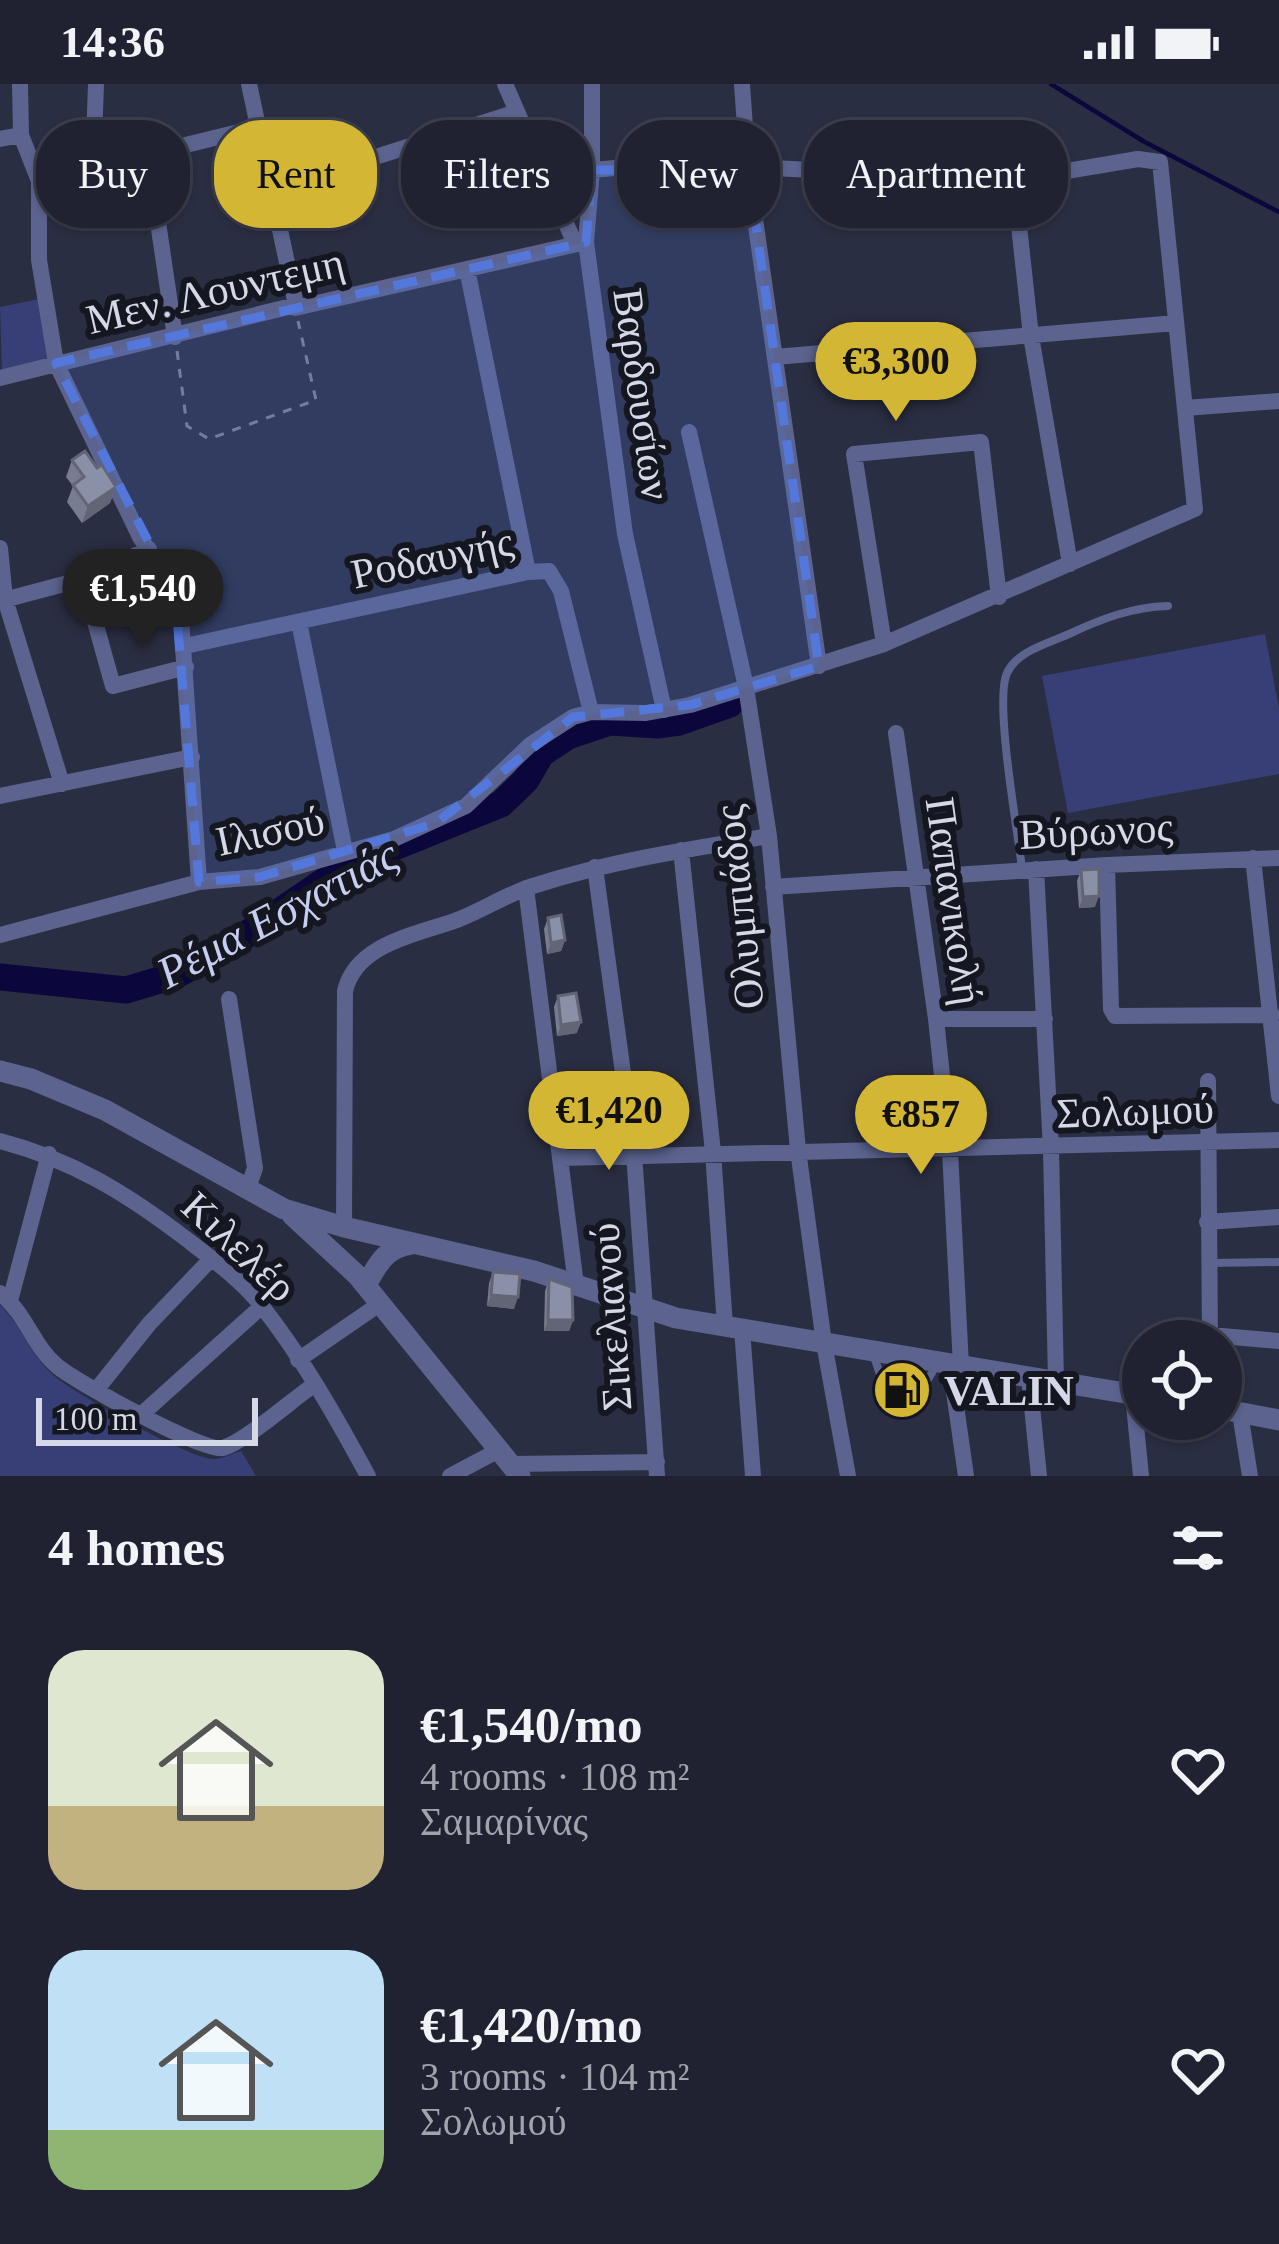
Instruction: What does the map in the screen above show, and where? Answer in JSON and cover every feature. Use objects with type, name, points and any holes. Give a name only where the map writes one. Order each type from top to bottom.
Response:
[{"type":"street","points":[[0,86],[15,84],[21,135],[36,174]]},
{"type":"street","points":[[95,120],[96,84]]},
{"type":"street","points":[[249,84],[258,120]]},
{"type":"street","points":[[505,84],[581,243]]},
{"type":"street","name":"Βαρδουσίων","points":[[592,84],[592,120]]},
{"type":"street","points":[[742,84],[745,120]]},
{"type":"street","points":[[377,157],[518,112]]},
{"type":"street","points":[[0,139],[21,135]]},
{"type":"street","points":[[1068,171],[1138,158],[1160,162],[1185,408],[1279,401]]},
{"type":"street","points":[[39,228],[39,260],[56,363],[148,549],[175,593],[185,646],[200,882]]},
{"type":"street","points":[[159,228],[176,337]]},
{"type":"street","points":[[280,228],[296,306]]},
{"type":"street","name":"Βαρδουσίων","points":[[583,228],[581,243],[625,534],[664,710]]},
{"type":"street","points":[[756,228],[819,666]]},
{"type":"street","points":[[1018,228],[1031,336],[1070,564]]},
{"type":"street","name":"Μεν. Λουντεμη","points":[[0,378],[581,243]]},
{"type":"street","points":[[467,269],[528,572]]},
{"type":"street","points":[[775,357],[1176,323]]},
{"type":"street","name":"Ιλισού","points":[[0,935],[200,882],[260,877],[394,839],[466,806],[556,726],[591,712],[664,710],[746,687],[884,644],[999,597],[1195,509],[1185,408]]},
{"type":"street","name":"Ολυμπιάδος","points":[[689,432],[746,687],[769,836],[799,1150],[824,1343],[848,1476]]},
{"type":"street","points":[[884,644],[854,454],[982,442],[999,597]]},
{"type":"street","points":[[0,548],[2,600],[62,784]]},
{"type":"street","points":[[2,600],[83,579],[148,549]]},
{"type":"street","name":"Ροδαυγής","points":[[185,646],[549,571],[561,591],[591,712]]},
{"type":"street","points":[[83,579],[113,686],[186,668]]},
{"type":"street","points":[[298,622],[345,851]]},
{"type":"street","name":"Παπανικολή","points":[[896,733],[950,1151],[950,1364],[966,1476]]},
{"type":"street","points":[[2,790],[62,784],[192,757]]},
{"type":"street","points":[[368,1288],[353,1229],[347,983],[389,942],[458,919],[526,888],[595,867],[769,836]]},
{"type":"street","points":[[681,850],[712,1152],[753,1476]]},
{"type":"street","points":[[1252,858],[1279,1096]]},
{"type":"street","name":"Βύρωνος","points":[[773,887],[1279,858]]},
{"type":"street","points":[[1107,865],[1111,1009],[1115,1016],[1272,1015]]},
{"type":"street","name":"Σικελιανού","points":[[595,867],[634,1154],[657,1469]]},
{"type":"street","points":[[1029,870],[1045,1018],[1056,1381]]},
{"type":"street","points":[[526,888],[575,1286]]},
{"type":"street","points":[[229,999],[255,1168],[248,1188]]},
{"type":"street","points":[[936,1019],[1045,1018]]},
{"type":"street","points":[[0,1071],[105,1110],[284,1209],[368,1288],[511,1463]]},
{"type":"street","points":[[1208,1081],[1210,1320]]},
{"type":"street","name":"Σολωμού","points":[[561,1158],[1279,1140]]},
{"type":"street","name":"Κιλελέρ","points":[[0,1141],[49,1154],[129,1195],[212,1258],[262,1306],[315,1384],[368,1476]]},
{"type":"street","points":[[49,1154],[5,1297],[56,1365],[208,1449],[220,1449],[315,1384]]},
{"type":"street","points":[[284,1209],[534,1271],[648,1310],[1122,1392]]},
{"type":"street","points":[[1207,1222],[1279,1217]]},
{"type":"street","points":[[298,1360],[368,1288],[383,1255],[414,1243]]},
{"type":"street","points":[[97,1389],[149,1324],[212,1258]]},
{"type":"street","points":[[143,1414],[262,1306]]},
{"type":"street","points":[[1242,1339],[1279,1341]]},
{"type":"street","points":[[1029,1377],[1039,1476]]},
{"type":"street","points":[[1242,1413],[1279,1420]]},
{"type":"street","points":[[1140,1440],[1142,1476]]},
{"type":"street","points":[[1239,1440],[1250,1476]]},
{"type":"street","points":[[450,1476],[511,1463],[657,1469]]},
{"type":"lane","points":[[1029,870],[1004,713],[1006,675],[1020,657],[1099,620],[1168,606]]},
{"type":"lane","points":[[1208,1263],[1279,1262]]},
{"type":"lane","points":[[873,1351],[882,1381],[894,1382]]},
{"type":"lane","points":[[909,1384],[927,1381],[950,1364]]},
{"type":"path","points":[[176,337],[187,426],[208,439],[316,400],[296,306]]},
{"type":"highlighted area","points":[[592,170],[748,170],[819,666],[690,705],[573,717],[436,823],[260,877],[199,882],[175,593],[56,363],[586,242]]},
{"type":"shaded area","points":[[39,299],[52,361],[2,371],[0,307]]},
{"type":"shaded area","points":[[1265,634],[1279,709],[1279,774],[1068,813],[1042,676]]},
{"type":"shaded area","points":[[0,1305],[61,1381],[130,1423],[201,1456],[217,1459],[241,1451],[256,1476],[0,1476]]},
{"type":"building","points":[[85,451],[97,468],[102,465],[116,487],[88,506],[73,485],[84,477],[72,460]]},
{"type":"building","points":[[1099,869],[1099,896],[1083,897],[1081,870]]},
{"type":"building","points":[[561,915],[565,940],[551,943],[548,918]]},
{"type":"building","points":[[576,993],[581,1022],[561,1025],[558,996]]},
{"type":"building","points":[[493,1272],[520,1274],[518,1297],[491,1295]]},
{"type":"building","points":[[549,1279],[572,1287],[573,1320],[548,1320]]},
{"type":"building","points":[[903,1380],[910,1386],[907,1403],[892,1401],[895,1385]]},
{"type":"waterway","points":[[1051,84],[1143,141],[1279,212]]},
{"type":"waterway","name":"Ρέμα Εσχατιάς","points":[[0,977],[126,990],[176,975],[228,947],[345,867],[501,804],[526,780],[541,754],[568,736],[610,722],[679,722],[730,704]]},
{"type":"place","name":"VALIN","points":[[902,1390]]}]
